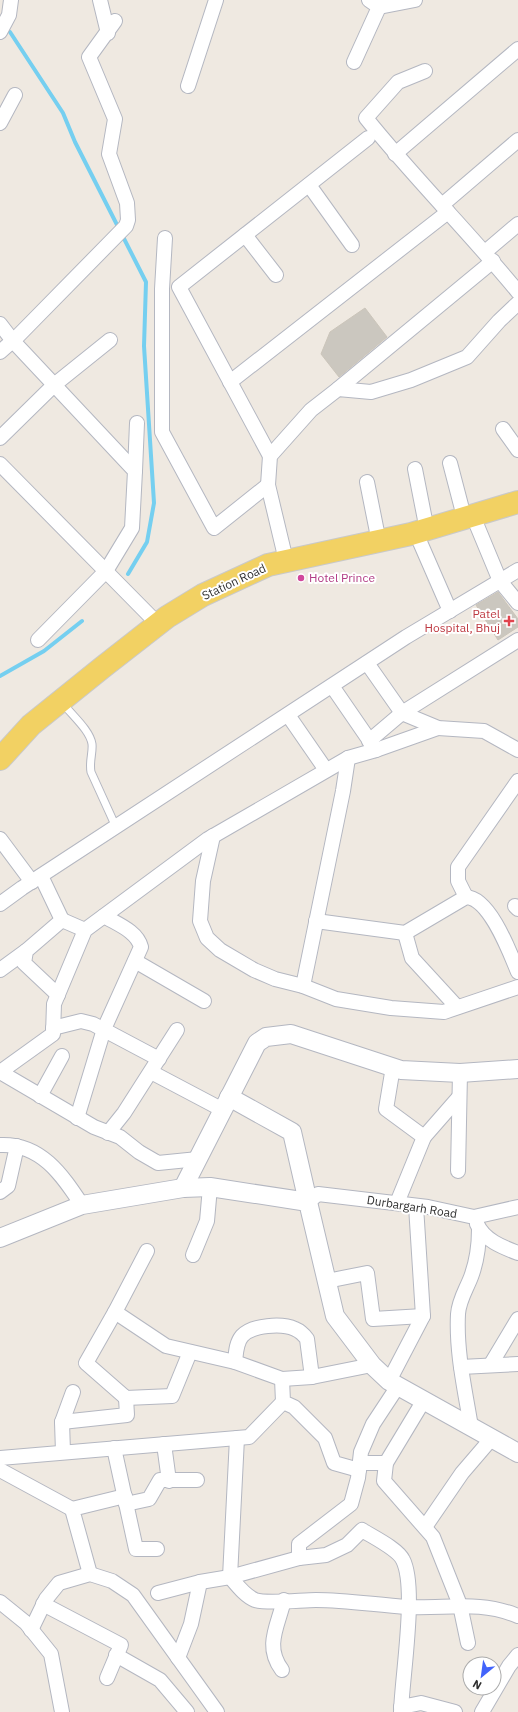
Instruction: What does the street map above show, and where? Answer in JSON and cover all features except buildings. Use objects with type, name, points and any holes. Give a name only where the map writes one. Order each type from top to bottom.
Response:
[{"type":"main road","name":"Station Road","points":[[0,759],[31,726],[97,672],[167,617],[203,595],[268,565],[420,527],[468,512],[518,492]]},
{"type":"main road","name":"Station Road","points":[[468,512],[518,502]]},
{"type":"main road","name":"Station Road","points":[[0,745],[24,718],[151,617],[198,587],[265,556],[377,532],[420,527]]},
{"type":"street","points":[[0,32],[9,15],[11,0]]},
{"type":"street","points":[[0,352],[13,341],[121,232],[128,220],[127,203],[109,154],[115,119],[89,57],[112,27],[100,0]]},
{"type":"street","points":[[188,86],[216,0]]},
{"type":"street","points":[[354,62],[374,3],[415,0]]},
{"type":"street","points":[[394,154],[518,49]]},
{"type":"street","points":[[425,71],[398,82],[366,118],[394,154],[445,208],[518,292]]},
{"type":"street","points":[[0,123],[15,95]]},
{"type":"street","points":[[284,552],[268,485],[270,456],[179,287],[368,138]]},
{"type":"street","points":[[230,382],[445,208],[518,140]]},
{"type":"street","points":[[309,185],[352,245]]},
{"type":"street","points":[[270,456],[311,410],[338,389],[489,257],[518,224]]},
{"type":"street","points":[[245,235],[276,275]]},
{"type":"street","points":[[166,238],[162,289],[162,432],[214,528],[268,485]]},
{"type":"street","points":[[338,389],[371,392],[411,380],[467,357],[499,321],[518,303]]},
{"type":"street","points":[[0,324],[13,341],[135,471]]},
{"type":"street","points":[[0,438],[54,385],[110,340]]},
{"type":"street","points":[[38,640],[106,571],[132,528],[137,423]]},
{"type":"street","points":[[503,429],[518,450]]},
{"type":"street","points":[[450,463],[468,512],[500,581],[518,603]]},
{"type":"street","points":[[0,464],[151,617]]},
{"type":"street","points":[[416,470],[420,527],[450,611]]},
{"type":"street","points":[[367,482],[377,532]]},
{"type":"street","points":[[0,904],[367,663],[518,570]]},
{"type":"street","points":[[372,746],[402,714],[518,640]]},
{"type":"street","points":[[367,663],[402,714],[438,728],[484,731],[518,750]]},
{"type":"street","points":[[332,686],[372,746]]},
{"type":"street","points":[[288,715],[326,770]]},
{"type":"street","points":[[198,1159],[158,1163],[139,1152],[120,1137],[77,1118],[0,1072],[53,1034],[54,1004],[85,930],[213,836],[326,770],[372,746],[438,728]]},
{"type":"street","points":[[302,986],[344,791],[348,758]]},
{"type":"street","points":[[518,781],[458,867],[458,881],[466,897],[476,900],[488,912],[503,938],[518,972]]},
{"type":"street","points":[[213,836],[203,881],[200,921],[207,938],[220,950],[254,970],[275,979],[302,986],[336,999],[391,1008],[444,1012],[518,987]]},
{"type":"street","points":[[0,839],[36,879],[62,920],[85,930]]},
{"type":"street","points":[[316,921],[405,933],[466,897]]},
{"type":"street","points":[[77,1118],[104,1028],[141,947],[140,941],[130,932],[104,916]]},
{"type":"street","points":[[0,970],[26,951],[62,920]]},
{"type":"street","points":[[405,933],[412,958],[457,1007]]},
{"type":"street","points":[[26,951],[24,963],[58,995]]},
{"type":"street","points":[[135,961],[204,1001]]},
{"type":"street","points":[[53,1028],[81,1021],[104,1028],[159,1059]]},
{"type":"street","points":[[108,1133],[124,1113],[177,1030]]},
{"type":"street","points":[[183,1188],[257,1043],[266,1037],[277,1034],[291,1034],[401,1070],[460,1073],[518,1069]]},
{"type":"street","points":[[40,1096],[62,1056]]},
{"type":"street","points":[[393,1067],[386,1108],[424,1137]]},
{"type":"street","points":[[151,1072],[292,1132],[336,1316],[372,1365],[393,1384],[518,1453]]},
{"type":"street","points":[[458,1171],[460,1073]]},
{"type":"street","points":[[397,1203],[424,1137],[459,1096]]},
{"type":"street","points":[[0,1145],[16,1146],[31,1150],[47,1160],[61,1175],[82,1206]]},
{"type":"street","points":[[0,1192],[8,1186],[16,1146]]},
{"type":"street","points":[[0,1238],[82,1206],[183,1188],[210,1187],[308,1202]]},
{"type":"street","points":[[193,1255],[207,1221],[210,1187]]},
{"type":"street","name":"Durbargarh Road","points":[[308,1202],[318,1194],[397,1203],[416,1206],[476,1223],[518,1207]]},
{"type":"street","points":[[299,1558],[298,1544],[351,1504],[360,1467],[361,1452],[423,1316],[416,1206]]},
{"type":"street","points":[[476,1223],[492,1241],[518,1252]]},
{"type":"street","points":[[471,1427],[461,1367],[458,1314],[461,1298],[471,1276],[479,1246],[476,1223]]},
{"type":"street","points":[[147,1251],[86,1363],[126,1398],[172,1396],[190,1352]]},
{"type":"street","points":[[327,1281],[367,1273],[373,1319],[423,1316]]},
{"type":"street","points":[[115,1312],[166,1346],[234,1362],[282,1379],[312,1378],[372,1365]]},
{"type":"street","points":[[492,1364],[518,1318]]},
{"type":"street","points":[[234,1362],[237,1343],[247,1331],[257,1328],[284,1326],[295,1329],[307,1339],[312,1378]]},
{"type":"street","points":[[461,1367],[492,1364],[518,1364]]},
{"type":"street","points":[[0,1458],[249,1437],[283,1402],[282,1379]]},
{"type":"street","points":[[63,1452],[62,1422],[73,1392]]},
{"type":"street","points":[[62,1422],[127,1415],[126,1398]]},
{"type":"street","points":[[424,1400],[386,1463],[384,1481],[433,1537],[460,1605],[468,1643]]},
{"type":"street","points":[[283,1402],[294,1407],[325,1438],[334,1463],[360,1467],[386,1463]]},
{"type":"street","points":[[237,1438],[230,1577],[253,1599],[261,1601],[340,1600],[408,1607],[460,1605],[484,1606],[518,1616]]},
{"type":"street","points":[[425,1527],[462,1473],[492,1438]]},
{"type":"street","points":[[164,1444],[169,1481]]},
{"type":"street","points":[[114,1448],[136,1549],[157,1549]]},
{"type":"street","points":[[0,1470],[72,1509],[125,1500],[148,1499],[160,1480],[197,1480]]},
{"type":"street","points":[[72,1509],[90,1574]]},
{"type":"street","points":[[158,1593],[200,1582],[230,1577],[299,1558],[326,1555],[347,1545],[362,1530],[396,1552],[403,1560],[407,1572],[408,1607],[401,1709],[421,1703],[454,1712]]},
{"type":"street","points":[[31,1630],[43,1604],[59,1583],[90,1574],[112,1581],[133,1595],[217,1712]]},
{"type":"street","points":[[178,1658],[191,1624],[200,1582]]},
{"type":"street","points":[[282,1670],[275,1661],[272,1647],[284,1600]]},
{"type":"street","points":[[0,1602],[31,1630],[51,1654],[62,1712]]},
{"type":"street","points":[[43,1604],[121,1645],[107,1678]]},
{"type":"street","points":[[116,1655],[160,1680],[187,1712]]},
{"type":"street","points":[[482,1712],[509,1666],[517,1657]]},
{"type":"lane","points":[[66,707],[90,738],[92,746],[90,763],[91,772],[116,827]]},
{"type":"waterway","points":[[10,32],[63,113],[75,142],[146,282],[144,346],[154,503],[147,542],[128,574]]},
{"type":"waterway","points":[[0,676],[44,651],[82,621]]},
{"type":"place","name":"Hotel Prince","points":[[301,578]]},
{"type":"place","name":"Patel Hospital, Bhuj","points":[[509,621]]}]
